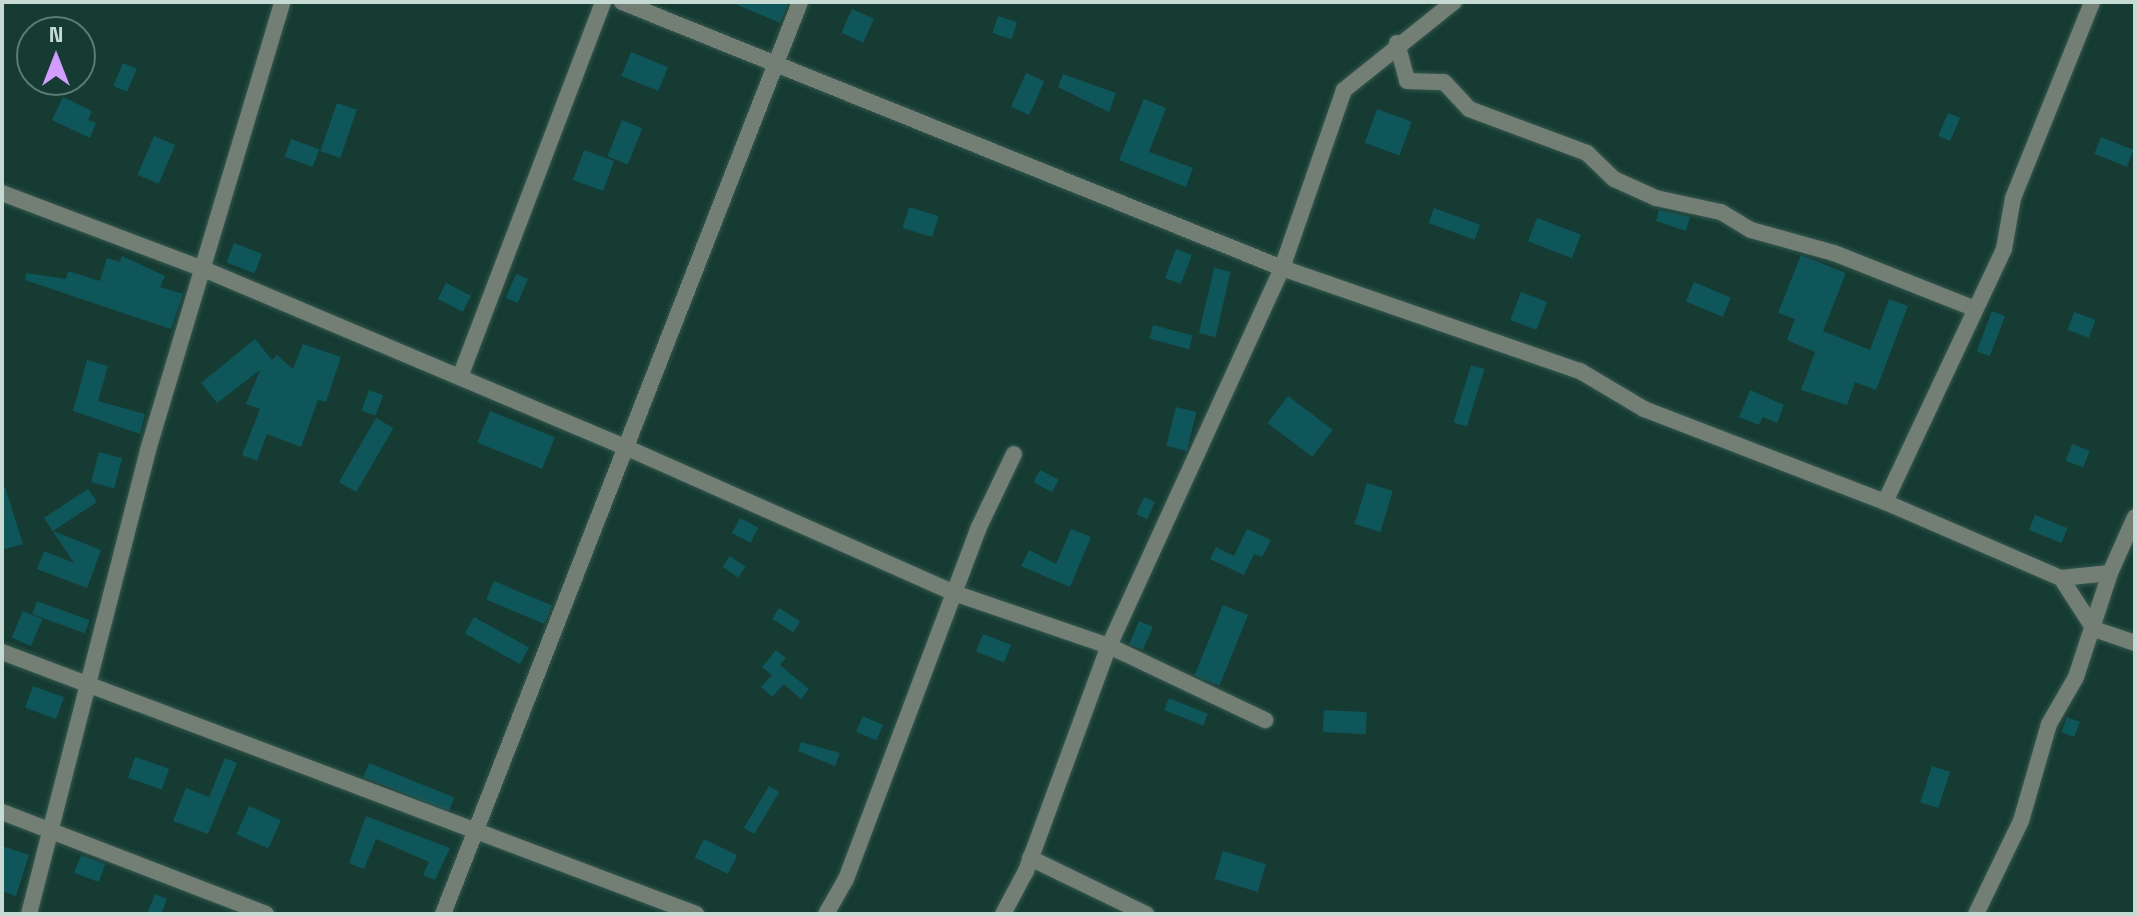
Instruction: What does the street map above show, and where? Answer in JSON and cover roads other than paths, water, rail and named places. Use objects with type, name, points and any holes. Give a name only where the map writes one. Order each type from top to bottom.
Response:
[{"type":"street","points":[[29,914],[54,831],[85,685],[201,268],[282,2]]},
{"type":"street","points":[[460,377],[603,2]]},
{"type":"street","points":[[622,2],[1282,268],[1580,371],[1644,409],[1885,502],[2061,578],[2110,573]]},
{"type":"street","points":[[443,914],[800,2]]},
{"type":"street","points":[[1003,914],[1030,858],[1109,646],[1282,268],[1344,90],[1397,43],[1454,2]]},
{"type":"street","points":[[1885,502],[1973,308],[2004,249],[2013,198],[2092,2]]},
{"type":"street","points":[[1397,43],[1407,81],[1444,82],[1469,109],[1587,153],[1614,179],[1656,198],[1721,212],[1751,230],[1834,253],[1973,308]]},
{"type":"street","points":[[2,193],[201,268],[625,447],[954,593],[1109,646],[1265,720]]},
{"type":"street","points":[[826,914],[846,879],[954,593],[1014,454]]},
{"type":"street","points":[[1976,914],[2021,821],[2049,724],[2076,677],[2110,573],[2135,517]]},
{"type":"street","points":[[2061,578],[2094,629],[2135,643]]},
{"type":"street","points":[[2,652],[696,914]]},
{"type":"street","points":[[2,812],[266,914]]},
{"type":"street","points":[[1030,858],[1146,914]]}]
